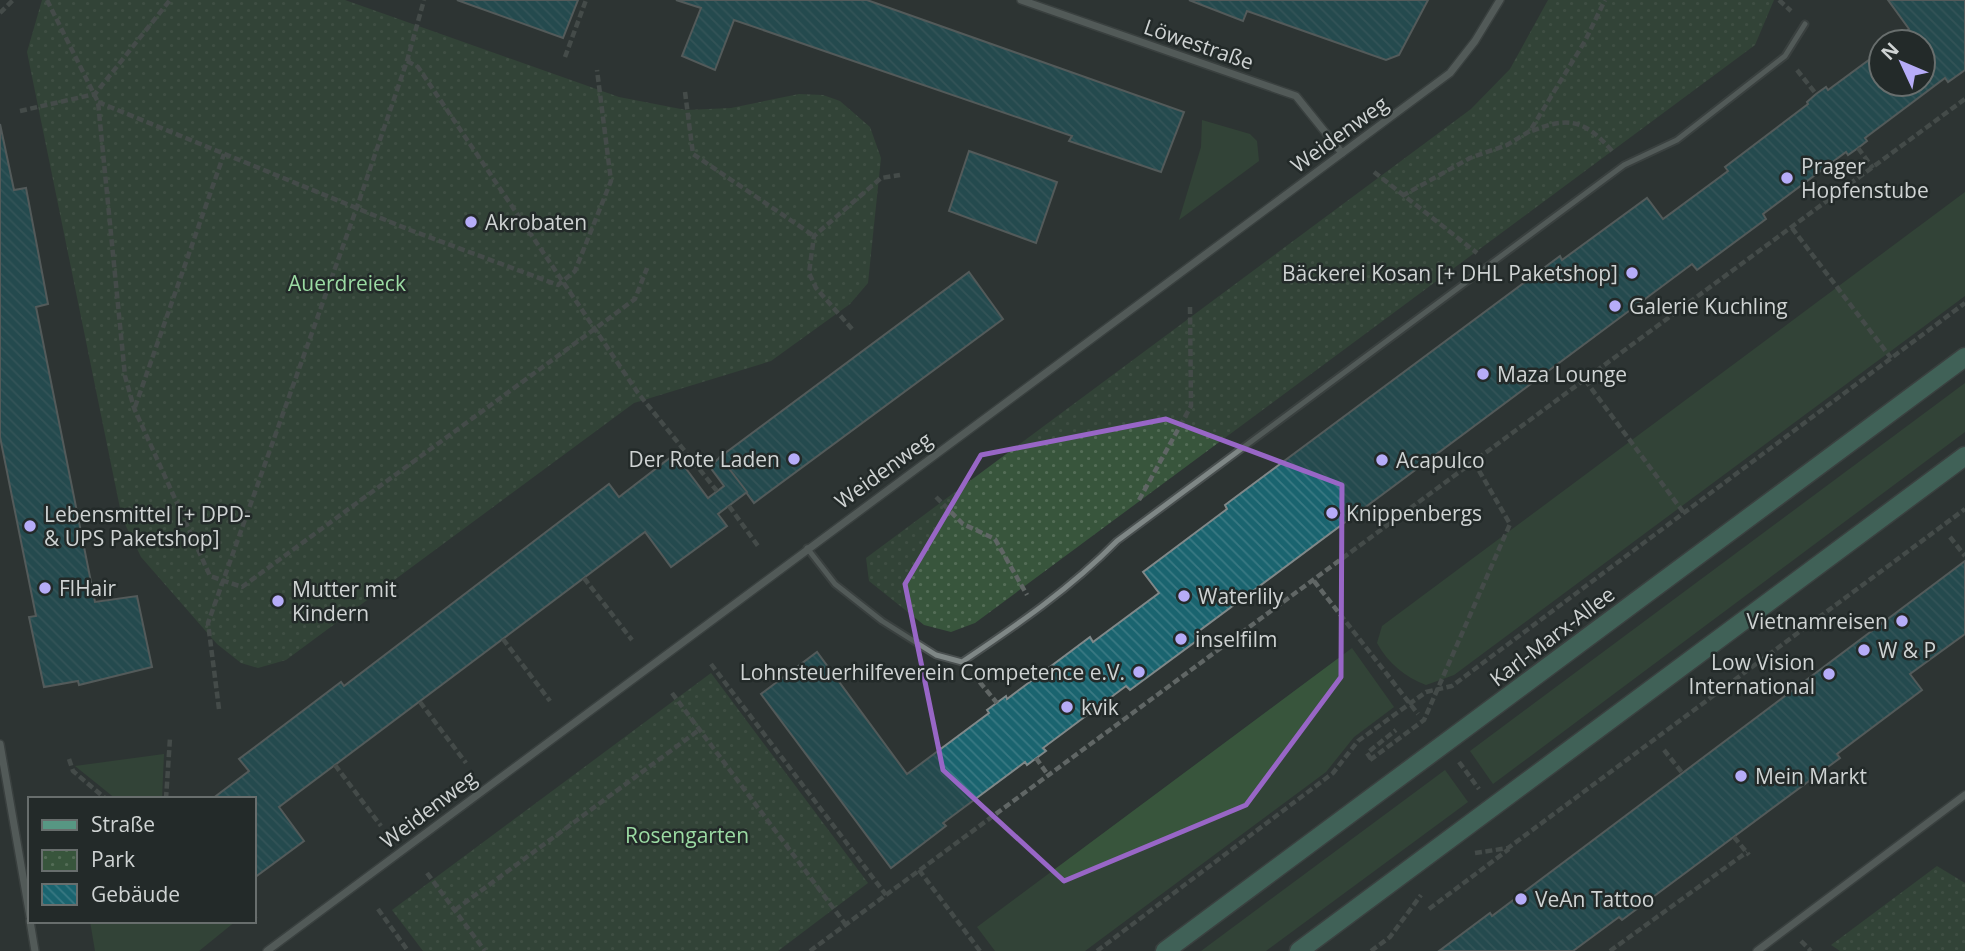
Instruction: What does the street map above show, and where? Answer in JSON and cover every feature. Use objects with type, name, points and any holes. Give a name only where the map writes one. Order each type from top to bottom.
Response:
[{"type":"main road","name":"Karl-Marx-Allee","points":[[1165,951],[1965,357]]},
{"type":"main road","points":[[1299,951],[1965,456]]},
{"type":"street","name":"Löwestraße","points":[[1021,0],[1296,96],[1342,153]]},
{"type":"street","name":"Weidenweg","points":[[269,951],[807,548],[1450,73],[1475,41],[1500,0]]},
{"type":"street","points":[[0,744],[28,907]]},
{"type":"street","points":[[1758,951],[1965,795]]},
{"type":"street","points":[[31,923],[35,951]]},
{"type":"lane","points":[[807,548],[835,584],[882,621],[936,655],[962,662],[1037,611],[1086,573],[1117,541],[1487,264],[1624,164],[1677,140],[1785,55],[1805,24]]},
{"type":"path","points":[[0,13],[13,0]]},
{"type":"path","points":[[47,0],[99,102],[125,376],[134,408],[210,576],[224,583],[242,587],[635,299],[647,268]]},
{"type":"path","points":[[20,111],[94,94],[170,0]]},
{"type":"path","points":[[219,709],[208,623],[357,207],[407,61],[424,0]]},
{"type":"path","points":[[565,57],[586,0]]},
{"type":"path","points":[[1530,131],[1585,41],[1605,0]]},
{"type":"path","points":[[1785,55],[1816,94]]},
{"type":"path","points":[[407,61],[418,66],[638,393],[717,491]]},
{"type":"path","points":[[99,102],[558,285],[565,282],[575,271],[611,181],[597,70]]},
{"type":"path","points":[[685,92],[693,154],[814,236]]},
{"type":"path","points":[[810,951],[1965,99]]},
{"type":"path","points":[[1402,196],[1471,158],[1507,145],[1530,131],[1547,125],[1574,121],[1588,128],[1612,151]]},
{"type":"path","points":[[1858,148],[1873,168]]},
{"type":"path","points":[[134,408],[225,154]]},
{"type":"path","points":[[1374,172],[1475,251],[1487,264]]},
{"type":"path","points":[[852,329],[816,288],[809,272],[814,236],[881,178],[900,175]]},
{"type":"path","points":[[1792,228],[1891,358]]},
{"type":"path","points":[[1097,951],[1333,773],[1358,741],[1410,704],[1440,687],[1452,686],[1965,303]]},
{"type":"path","points":[[1117,541],[1191,406],[1190,307]]},
{"type":"path","points":[[1585,380],[1684,513]]},
{"type":"path","points":[[1371,760],[1424,720],[1510,524],[1474,462]]},
{"type":"path","points":[[936,497],[963,524],[995,539],[1037,611]]},
{"type":"path","points":[[729,506],[758,546]]},
{"type":"path","points":[[1466,860],[1476,853],[1508,848],[1965,509]]},
{"type":"path","points":[[1950,537],[1965,556]]},
{"type":"path","points":[[584,578],[632,640]]},
{"type":"path","points":[[1314,581],[1418,714]]},
{"type":"path","points":[[503,639],[550,701]]},
{"type":"path","points":[[962,662],[997,703]]},
{"type":"path","points":[[711,664],[886,895]]},
{"type":"path","points":[[672,693],[846,925]]},
{"type":"path","points":[[420,702],[466,763]]},
{"type":"path","points":[[455,910],[699,730]]},
{"type":"path","points":[[1376,765],[1367,753],[1396,730]]},
{"type":"path","points":[[166,797],[170,738]]},
{"type":"path","points":[[1664,750],[1684,774]]},
{"type":"path","points":[[1036,758],[1048,775]]},
{"type":"path","points":[[69,759],[73,771],[104,797]]},
{"type":"path","points":[[1458,761],[1481,792]]},
{"type":"path","points":[[335,765],[381,826]]},
{"type":"path","points":[[1610,951],[1748,853],[1734,837]]},
{"type":"path","points":[[1429,909],[1518,842]]},
{"type":"path","points":[[919,870],[980,951]]},
{"type":"path","points":[[427,873],[485,951]]},
{"type":"path","points":[[1371,951],[1390,937],[1419,896],[1428,889]]},
{"type":"path","points":[[378,909],[408,951]]},
{"type":"highlighted area","points":[[1166,419],[1342,485],[1341,677],[1246,805],[1064,881],[943,770],[905,584],[981,455]]},
{"type":"green space","name":"Auerdreieck","points":[[42,0],[345,0],[619,97],[686,110],[731,108],[799,94],[823,95],[840,101],[870,127],[881,158],[868,283],[850,304],[771,361],[634,403],[286,660],[258,668],[241,663],[217,644],[141,557],[122,518],[27,52]]},
{"type":"green space","points":[[1548,0],[1774,0],[1755,45],[975,623],[951,632],[924,625],[869,581],[866,558],[1471,109],[1510,69]]},
{"type":"green space","points":[[1202,120],[1250,134],[1257,141],[1259,161],[1179,220],[1201,147]]},
{"type":"green space","points":[[1965,192],[1965,296],[1454,675],[1426,685],[1411,678],[1386,657],[1377,643],[1382,626]]},
{"type":"green space","points":[[1965,383],[1965,432],[1493,784],[1470,751]]},
{"type":"green space","points":[[1352,648],[1394,707],[1354,737],[1326,772],[1085,951],[995,951],[977,927]]},
{"type":"green space","name":"Rosengarten","points":[[711,673],[868,883],[778,951],[423,951],[392,910]]},
{"type":"green space","points":[[164,754],[162,797],[114,797],[75,766]]},
{"type":"green space","points":[[1445,770],[1468,802],[1266,951],[1201,951]]},
{"type":"green space","points":[[1937,866],[1965,883],[1965,951],[1840,951],[1831,945]]},
{"type":"green space","points":[[90,923],[234,923],[199,951],[95,951]]},
{"type":"building","points":[[457,0],[578,0],[563,38]]},
{"type":"building","points":[[676,0],[867,0],[1184,112],[1161,172],[1069,141],[1072,136],[734,20],[715,70],[682,56],[701,8]]},
{"type":"building","points":[[1189,0],[1428,0],[1399,55],[1386,60],[1247,11],[1243,21]]},
{"type":"building","points":[[1888,0],[1965,0],[1965,70],[1948,82],[1945,78],[1937,84],[1937,28],[1908,28]]},
{"type":"building","points":[[1867,61],[1867,98],[1918,98],[1865,138],[1867,141],[1858,148],[1848,155],[1846,152],[1763,214],[1766,219],[1697,270],[1692,264],[1195,634],[1199,639],[1130,690],[1126,686],[1043,748],[1046,751],[1027,765],[1025,762],[943,823],[946,826],[891,868],[761,694],[817,652],[907,774],[989,713],[987,710],[1006,696],[1007,699],[1090,637],[1093,642],[1159,593],[1143,572],[1227,509],[1225,505],[1560,256],[1562,260],[1647,198],[1663,219],[1728,171],[1725,167],[1808,104],[1816,94],[1826,87],[1828,90]]},
{"type":"building","points":[[0,124],[14,190],[26,188],[48,304],[36,307],[95,602],[137,596],[152,667],[79,685],[78,681],[44,687],[29,617],[36,616],[0,437]]},
{"type":"building","points":[[969,151],[1057,182],[1036,243],[949,211]]},
{"type":"building","points":[[969,272],[1003,319],[754,503],[720,457]]},
{"type":"building","points":[[675,454],[708,498],[724,486],[710,467],[720,457],[747,492],[718,514],[727,526],[671,567],[645,532],[279,807],[304,841],[256,877],[256,797],[215,797],[249,771],[239,759],[341,682],[344,686],[609,484],[619,497]]},
{"type":"building","points":[[1965,561],[1965,634],[1910,674],[1922,690],[1837,754],[1840,758],[1622,920],[1619,917],[1573,951],[1439,951],[1490,913],[1492,916]]},
{"type":"place","name":"Prager Hopfenstube","points":[[1787,178]]},
{"type":"place","name":"Akrobaten","points":[[471,222]]},
{"type":"place","name":"Bäckerei Kosan [+ DHL Paketshop]","points":[[1632,273]]},
{"type":"place","name":"Galerie Kuchling","points":[[1615,306]]},
{"type":"place","name":"Maza Lounge","points":[[1483,374]]},
{"type":"place","name":"Der Rote Laden","points":[[794,459]]},
{"type":"place","name":"Acapulco","points":[[1382,460]]},
{"type":"place","name":"Knippenbergs","points":[[1332,513]]},
{"type":"place","name":"Lebensmittel [+ DPD- & UPS Paketshop]","points":[[30,526]]},
{"type":"place","name":"FlHair","points":[[45,588]]},
{"type":"place","name":"Waterlily","points":[[1184,596]]},
{"type":"place","name":"Mutter mit Kindern","points":[[278,601]]},
{"type":"place","name":"Vietnamreisen","points":[[1902,621]]},
{"type":"place","name":"inselfilm","points":[[1181,639]]},
{"type":"place","name":"W & P","points":[[1864,650]]},
{"type":"place","name":"Lohnsteuerhilfeverein Competence e.V.","points":[[1139,672]]},
{"type":"place","name":"Low Vision International","points":[[1829,674]]},
{"type":"place","name":"kvik","points":[[1067,707]]},
{"type":"place","name":"Mein Markt","points":[[1741,776]]},
{"type":"place","name":"VeAn Tattoo","points":[[1521,899]]}]
